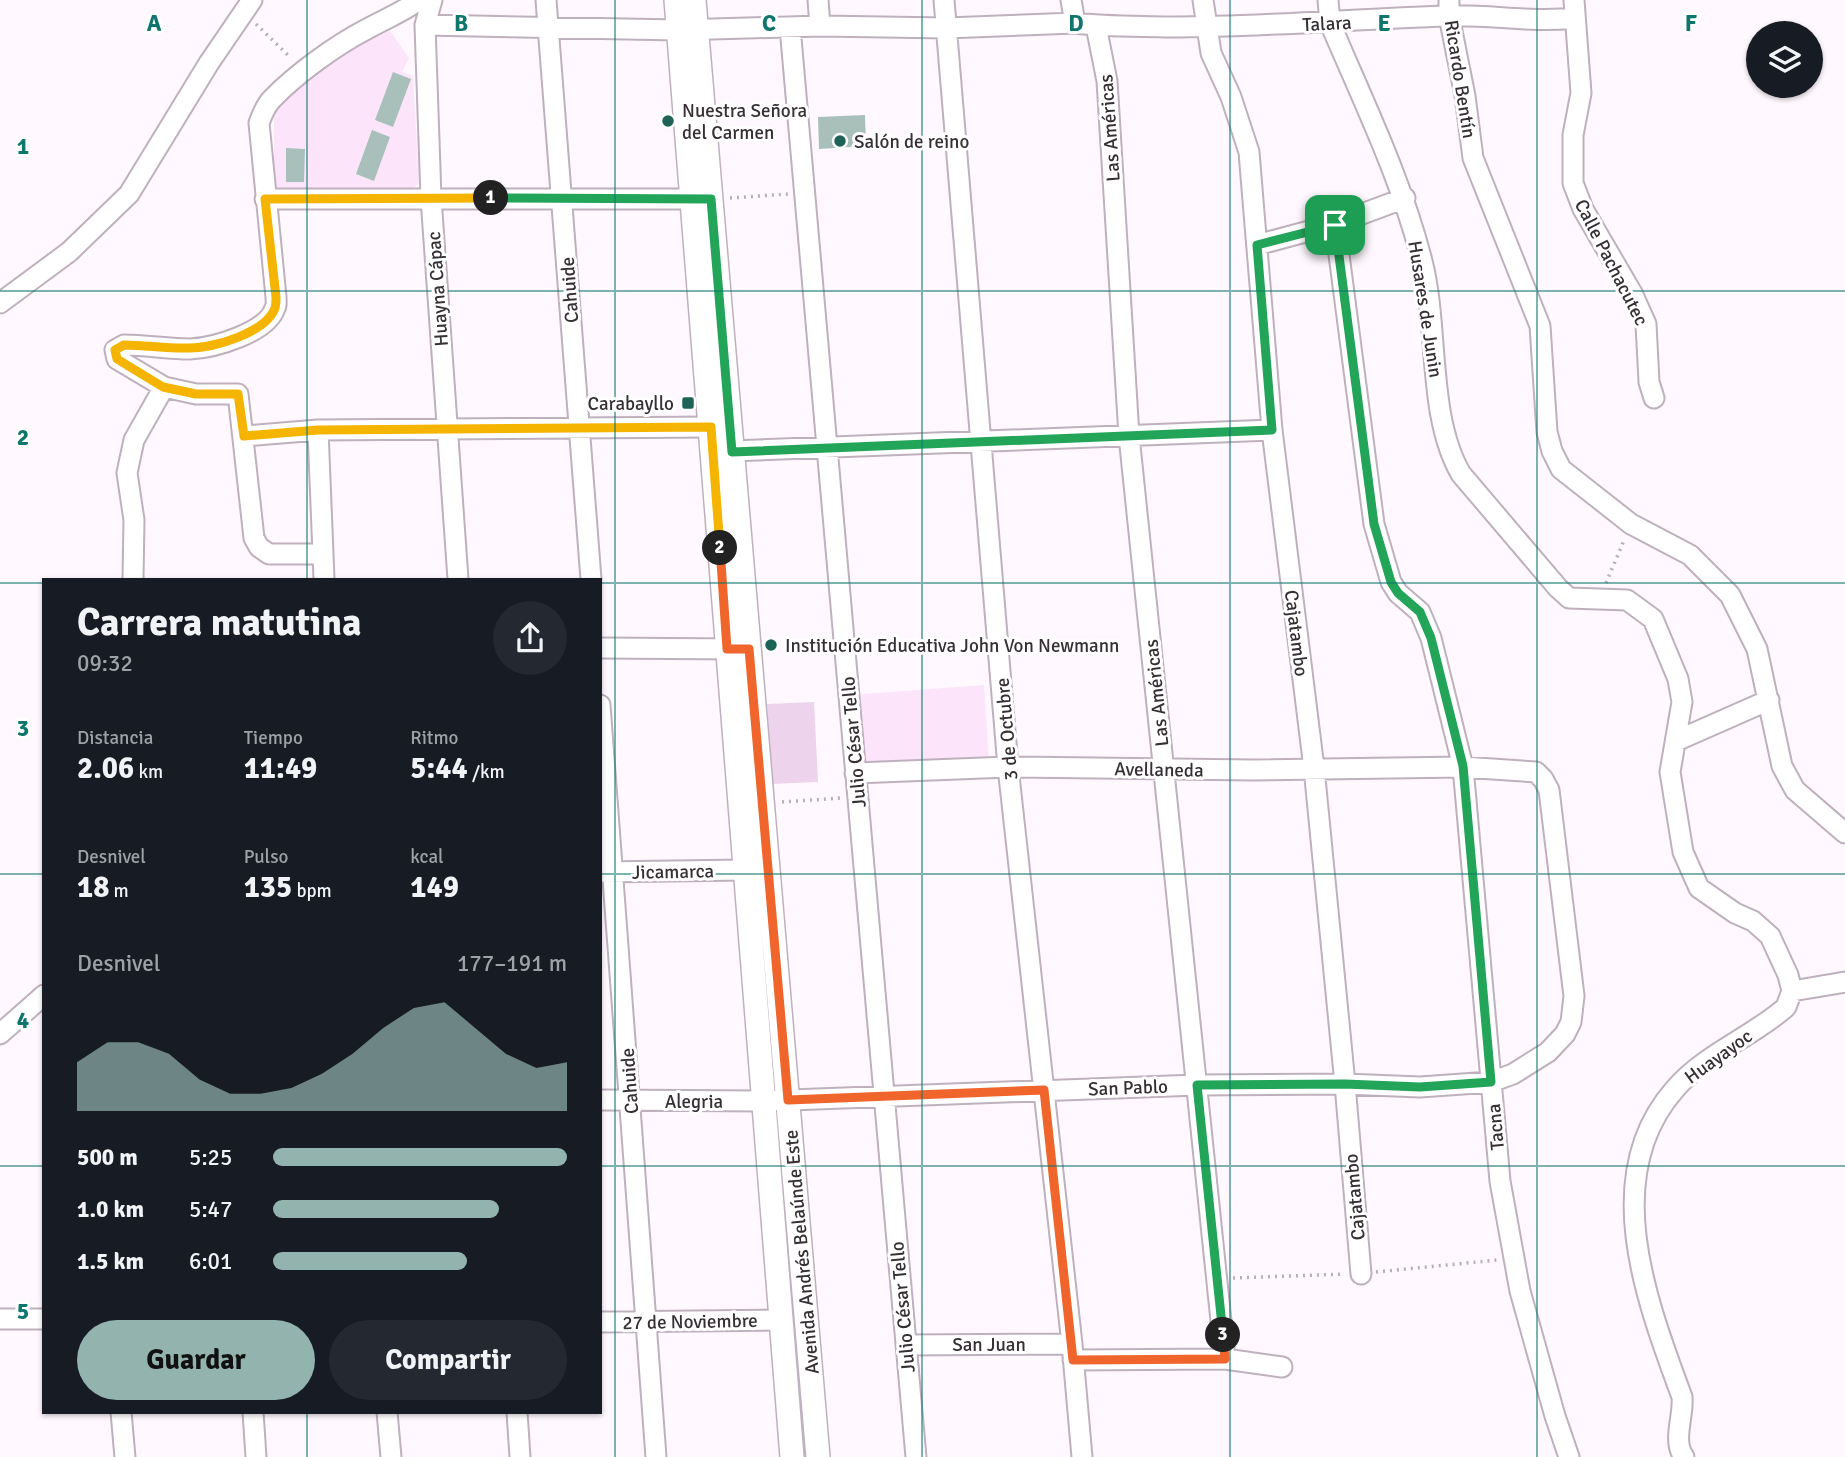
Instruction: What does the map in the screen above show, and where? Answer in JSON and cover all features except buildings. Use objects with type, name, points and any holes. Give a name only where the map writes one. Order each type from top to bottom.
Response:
[{"type":"street","points":[[322,554],[269,554],[259,547],[254,538],[238,394],[196,394],[163,387],[117,359],[115,350],[124,345],[191,349],[211,346],[242,336],[262,324],[275,308],[259,123],[270,101],[305,71],[367,29],[403,12],[419,0]]},
{"type":"street","name":"Huayna Cápac","points":[[432,0],[425,25],[430,198],[458,578]]},
{"type":"street","name":"Cahuide","points":[[546,0],[591,578]]},
{"type":"street","name":"Avenida Andrés Belaúnde Este","points":[[676,0],[687,30],[701,199],[711,427],[738,649],[763,804],[818,1457]]},
{"type":"street","name":"Avenida Andrés Belaúnde Este","points":[[687,30],[694,0]]},
{"type":"street","points":[[818,0],[820,26]]},
{"type":"street","name":"3 de Octubre","points":[[944,0],[1008,767],[1073,1352],[1082,1457]]},
{"type":"street","points":[[1071,0],[1075,23]]},
{"type":"street","name":"Cajatambo","points":[[1203,0],[1211,53],[1231,97],[1249,152],[1272,430],[1314,768],[1345,1084],[1360,1274]]},
{"type":"street","name":"Husares de Junin","points":[[1328,0],[1329,23],[1405,198],[1423,264],[1443,431],[1450,455],[1461,474],[1569,598],[1626,600],[1653,619],[1678,679],[1682,702],[1676,741]]},
{"type":"street","points":[[0,303],[78,245],[129,194],[209,63],[249,6]]},
{"type":"street","name":"Talara","points":[[425,25],[687,30],[820,26],[946,28],[1075,23],[1096,26],[1206,27],[1329,23],[1449,8],[1552,21],[1574,9]]},
{"type":"street","name":"Ricardo Bentín","points":[[1449,8],[1473,158],[1540,327],[1547,432],[1552,452],[1561,469],[1631,524],[1690,555],[1730,595],[1757,649],[1782,766],[1795,790],[1845,833]]},
{"type":"street","name":"Calle Pachacutec","points":[[1574,9],[1581,93],[1573,135],[1573,183],[1583,209],[1632,293],[1646,324],[1649,382],[1654,398]]},
{"type":"street","name":"Las Américas","points":[[1096,26],[1107,81],[1129,436],[1225,1359]]},
{"type":"street","name":"Julio César Tello","points":[[790,27],[916,1457]]},
{"type":"street","points":[[1257,245],[1335,225],[1405,198]]},
{"type":"street","points":[[265,199],[701,199]]},
{"type":"street","name":"Avenida Andrés Belaúnde Este","points":[[701,199],[732,452],[745,870],[792,1457]]},
{"type":"street","name":"Tacna","points":[[1335,225],[1374,524],[1391,582],[1398,593],[1420,612],[1431,638],[1463,766],[1500,1181],[1513,1258],[1555,1416],[1569,1457]]},
{"type":"street","points":[[133,578],[134,520],[127,473],[134,440],[163,387]]},
{"type":"street","points":[[244,436],[318,430],[711,427]]},
{"type":"street","points":[[318,430],[324,578]]},
{"type":"street","points":[[732,452],[1272,430]]},
{"type":"street","points":[[602,648],[738,649]]},
{"type":"street","points":[[1769,700],[1676,741],[1670,772],[1683,852],[1699,888],[1734,913],[1753,921],[1770,936],[1788,975],[1792,991],[1845,982]]},
{"type":"street","name":"Cahuide","points":[[602,752],[607,871],[630,1100],[656,1457]]},
{"type":"street","name":"Avellaneda","points":[[855,773],[1008,767],[1164,770],[1463,766],[1536,772],[1549,790],[1574,996],[1570,1022]]},
{"type":"street","name":"Jicamarca","points":[[607,871],[745,870]]},
{"type":"street","name":"Huayayoc","points":[[1684,1457],[1679,1444],[1682,1397],[1660,1335],[1637,1252],[1635,1182],[1641,1149],[1646,1134],[1674,1089],[1697,1069],[1779,1014],[1786,1007],[1792,991]]},
{"type":"street","points":[[0,1034],[42,997]]},
{"type":"street","name":"San Pablo","points":[[788,1100],[1197,1085],[1345,1084],[1420,1087],[1491,1082],[1513,1074],[1548,1052],[1565,1034],[1570,1022]]},
{"type":"street","name":"Alegria","points":[[602,1100],[788,1100]]},
{"type":"street","points":[[0,1319],[42,1319]]},
{"type":"street","name":"27 de Noviembre","points":[[602,1322],[781,1320]]},
{"type":"street","name":"San Juan","points":[[906,1345],[1225,1359],[1282,1367]]},
{"type":"street","points":[[121,1414],[125,1457]]},
{"type":"street","points":[[253,1414],[256,1457]]},
{"type":"street","points":[[387,1414],[391,1457]]},
{"type":"street","points":[[517,1414],[520,1457]]},
{"type":"path","points":[[249,6],[305,71]]},
{"type":"path","points":[[701,199],[804,193]]},
{"type":"path","points":[[1599,597],[1631,524]]},
{"type":"path","points":[[763,804],[857,797]]},
{"type":"path","points":[[1251,1277],[1360,1274],[1513,1258]]},
{"type":"shaded area","points":[[390,31],[409,58],[402,72],[413,76],[419,183],[412,190],[274,192],[274,104],[346,50]]},
{"type":"shaded area","points":[[984,685],[989,761],[856,767],[850,695]]},
{"type":"shaded area","points":[[814,702],[818,782],[771,784],[767,704]]},
{"type":"place","name":"Nuestra Señora del Carmen","points":[[668,121]]},
{"type":"place","name":"Salón de reino","points":[[840,141]]},
{"type":"place","name":"Carabayllo","points":[[688,403]]},
{"type":"place","name":"Institución Educativa John Von Newmann","points":[[771,645]]},
{"type":"route","points":[[265,199],[711,199],[732,452],[1272,430],[1257,245],[1335,225],[1374,524],[1391,582],[1398,593],[1420,612],[1431,638],[1463,766],[1491,1082],[1420,1087],[1345,1084],[1197,1085],[1225,1359],[1073,1360],[1044,1090],[788,1100],[749,649],[727,649],[711,427],[318,430],[244,436],[238,394],[196,394],[163,387],[117,359],[115,350],[124,345],[191,349],[211,346],[242,336],[262,324],[275,308],[276,297],[265,199]]}]
